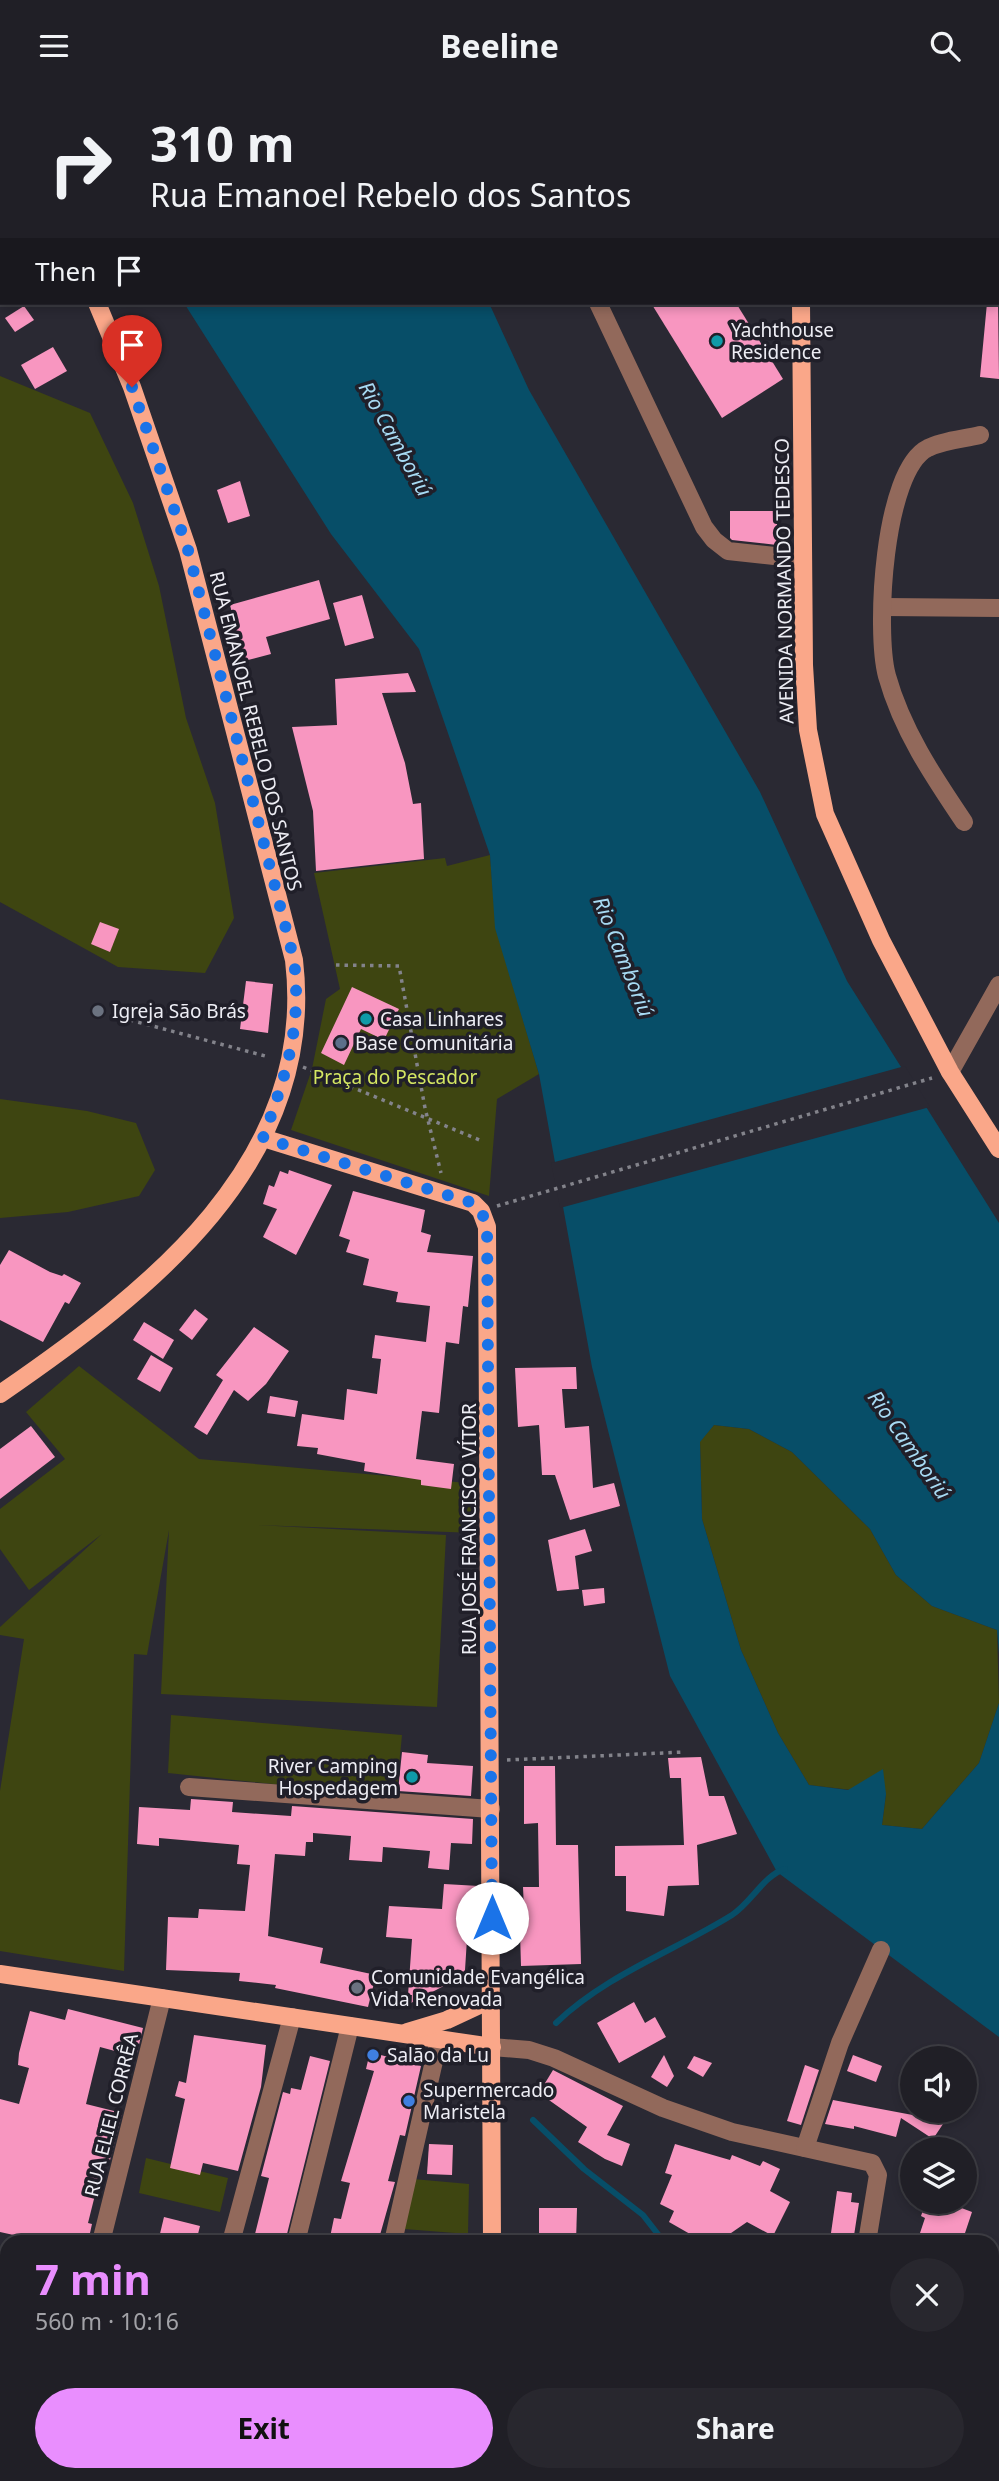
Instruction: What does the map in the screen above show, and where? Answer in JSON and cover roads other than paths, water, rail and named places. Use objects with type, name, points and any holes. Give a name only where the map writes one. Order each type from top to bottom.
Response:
[{"type":"main road","name":"RUA EMANOEL REBELO DOS SANTOS","points":[[0,1394],[152,1280],[217,1212],[263,1138],[289,1063],[297,1020],[294,960],[188,550],[132,387],[98,305]]},
{"type":"main road","name":"AVENIDA NORMANDO TEDESCO","points":[[801,305],[802,559],[808,730],[825,814],[864,906],[950,1072],[999,1149]]},
{"type":"main road","name":"RUA JOSÉ FRANCISCO VÍTOR","points":[[263,1138],[473,1203],[481,1210],[487,1227],[492,2235]]},
{"type":"main road","points":[[0,1974],[492,2047]]},
{"type":"main road","points":[[400,2034],[447,2020],[492,1999]]},
{"type":"main road","points":[[464,2043],[492,2080]]},
{"type":"street","points":[[599,305],[704,527],[714,540],[728,551],[802,559]]},
{"type":"street","points":[[964,822],[929,770],[901,718],[887,673],[884,607],[888,539],[894,505],[906,471],[927,448],[980,435]]},
{"type":"street","points":[[884,607],[999,608]]},
{"type":"street","points":[[950,1072],[999,985]]},
{"type":"street","points":[[189,1787],[491,1809]]},
{"type":"street","points":[[805,2148],[839,2043],[881,1950]]},
{"type":"street","name":"RUA ELIEL CORRÊA","points":[[103,2235],[162,1998]]},
{"type":"street","points":[[233,2235],[292,2017]]},
{"type":"street","points":[[298,2235],[350,2026]]},
{"type":"street","points":[[395,2235],[439,2039]]},
{"type":"street","points":[[492,2047],[529,2050],[554,2058],[693,2120],[872,2163],[878,2175],[868,2235]]},
{"type":"water","name":"Rio Camboriú","points":[[185,305],[490,305],[529,390],[760,792],[847,981],[999,1223],[999,1654],[997,1630],[932,1606],[896,1575],[870,1529],[792,1452],[749,1429],[714,1425],[700,1442],[702,1519],[741,1650],[778,1733],[809,1785],[848,1790],[883,1769],[886,1794],[882,1825],[922,1829],[979,1763],[999,1703],[999,2037],[777,1872],[670,1676],[592,1367],[539,1074],[495,928],[490,855],[419,649],[331,534]]},
{"type":"waterway","points":[[556,2023],[618,1977],[732,1915],[764,1883],[785,1869]]},
{"type":"waterway","points":[[533,2120],[584,2169],[643,2215],[659,2235]]},
{"type":"place","name":"Yachthouse Residence","points":[[717,341]]},
{"type":"place","name":"Igreja São Brás","points":[[98,1011]]},
{"type":"place","name":"Casa Linhares","points":[[366,1019]]},
{"type":"place","name":"Base Comunitária","points":[[341,1043]]},
{"type":"place","name":"River Camping Hospedagem","points":[[412,1777]]},
{"type":"place","name":"Comunidade Evangélica Vida Renovada","points":[[357,1988]]},
{"type":"place","name":"Salão da Lu","points":[[373,2055]]},
{"type":"place","name":"Supermercado Maristela","points":[[409,2101]]},
{"type":"park label","name":"Praça do Pescador","points":[[395,1077]]}]
